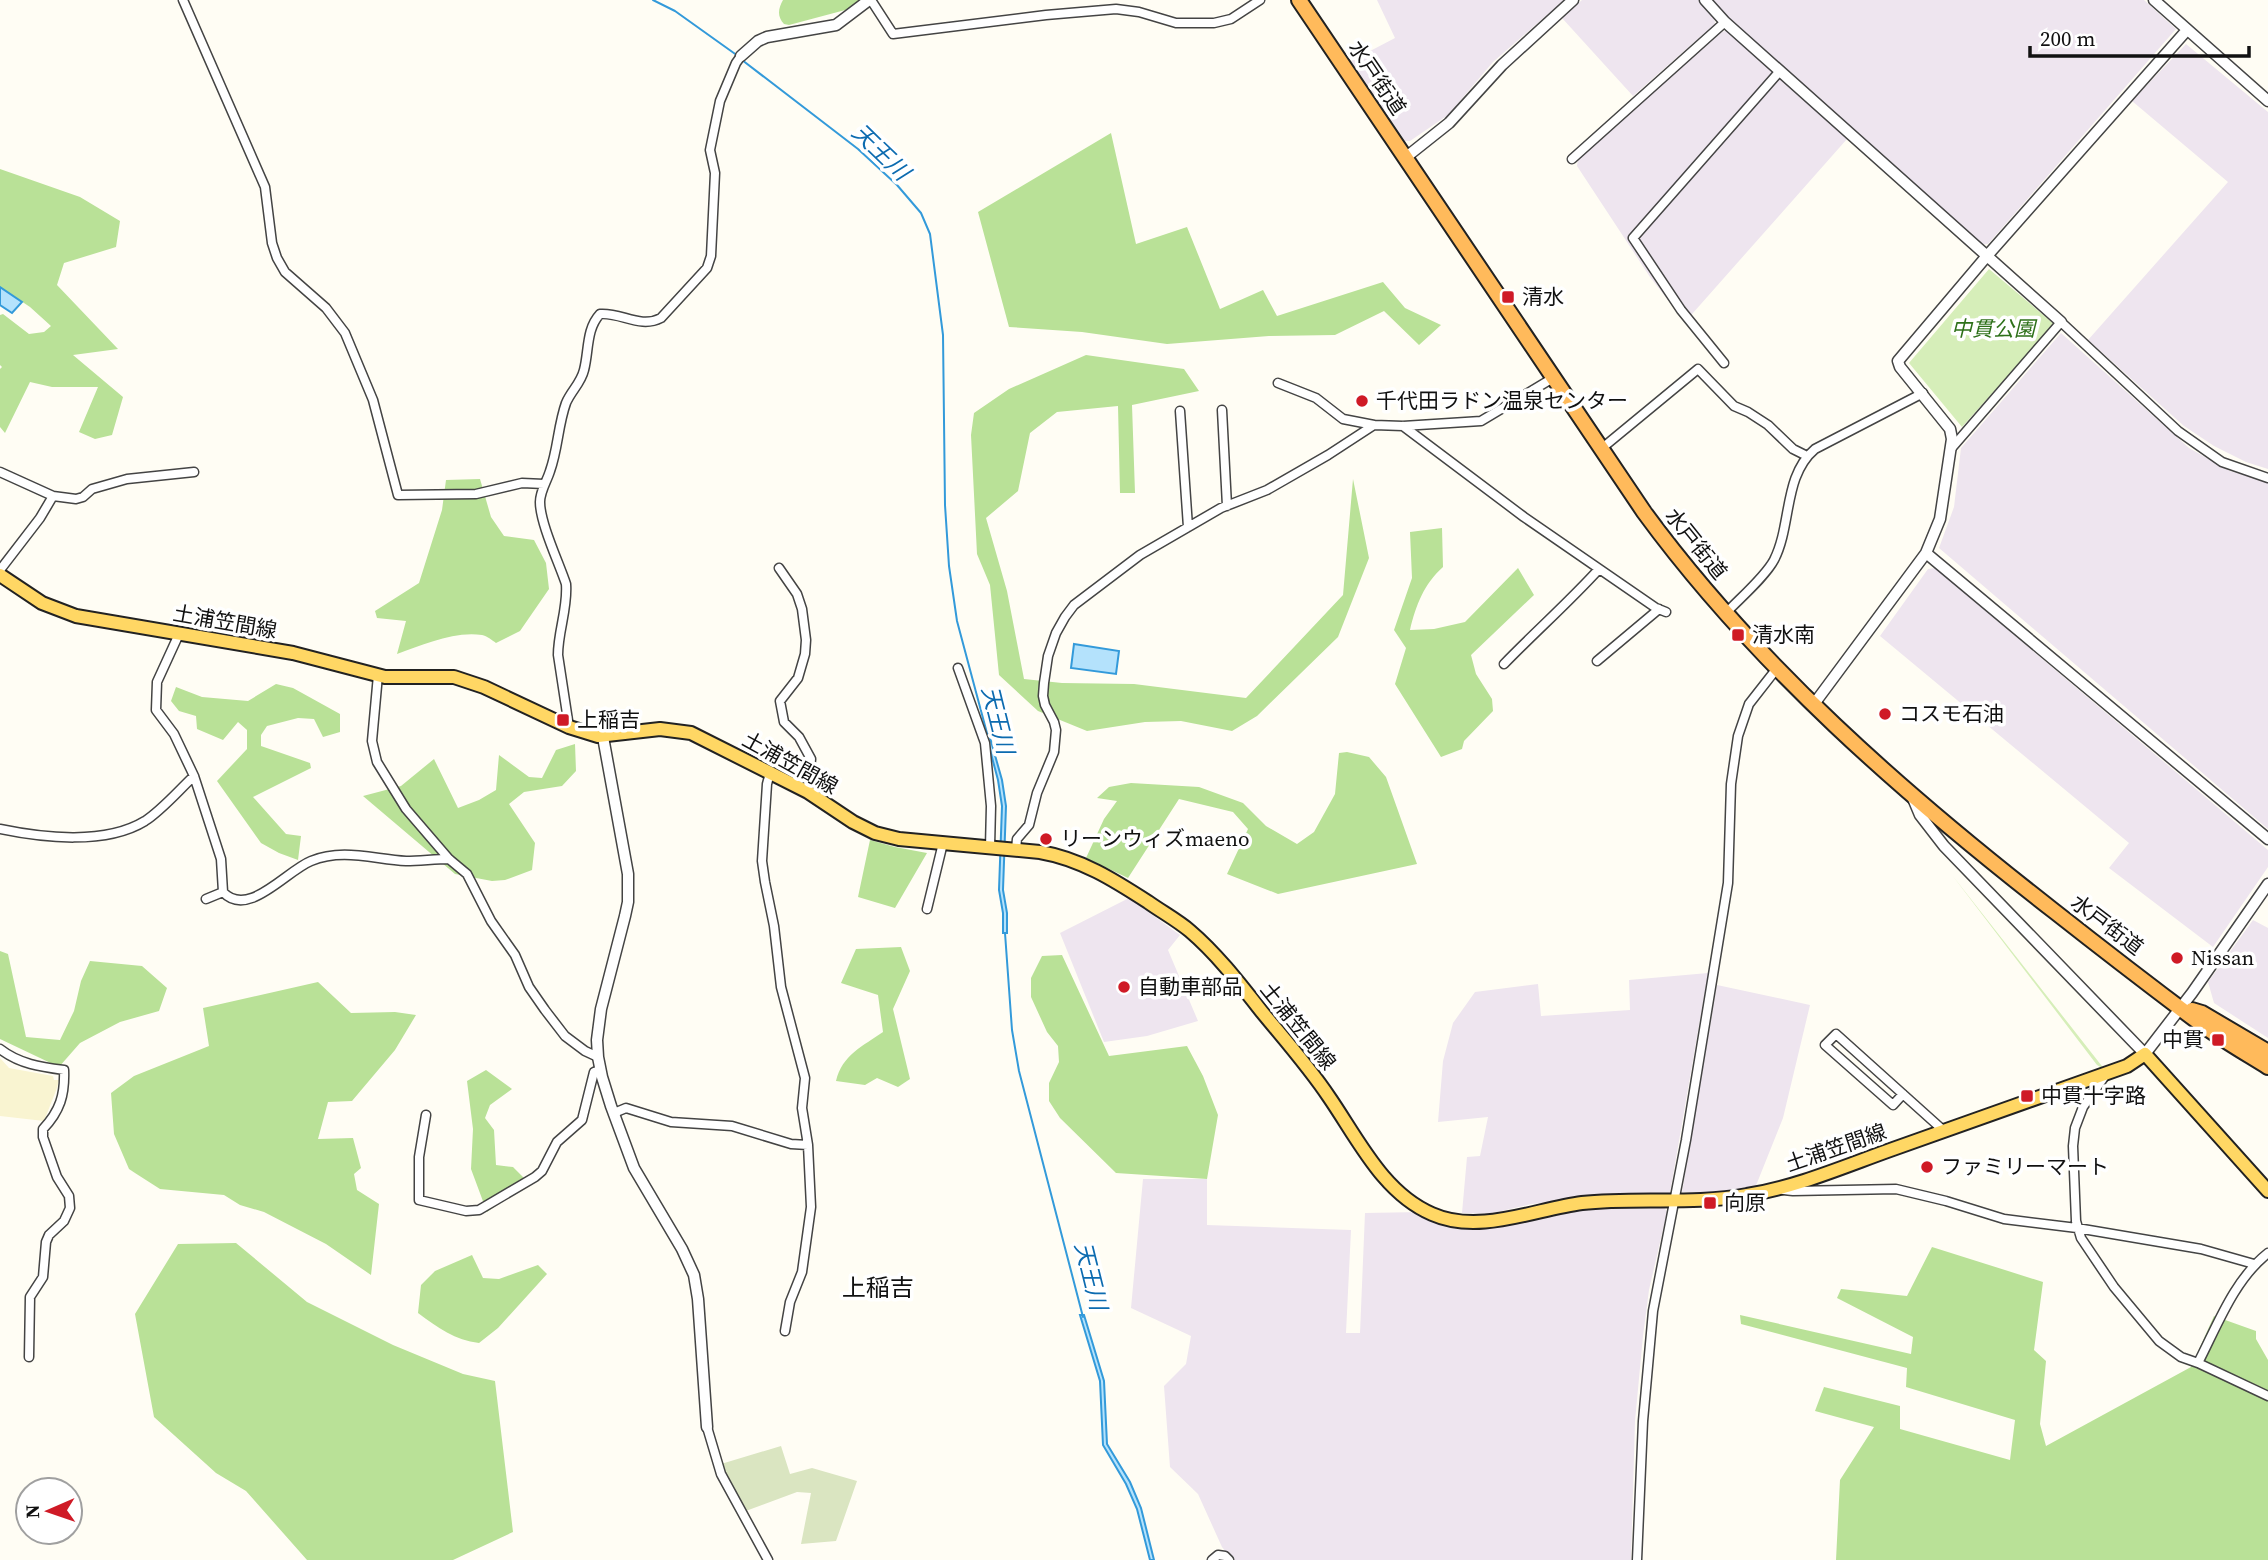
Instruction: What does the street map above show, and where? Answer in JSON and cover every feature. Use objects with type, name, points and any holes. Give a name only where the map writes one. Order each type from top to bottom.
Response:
[{"type":"highway","name":"水戸街道","points":[[1299,0],[1601,449],[1668,545],[1726,613],[1814,704],[1910,793],[2033,894],[2197,1021],[2268,1067]]},
{"type":"highway","name":"水戸街道","points":[[2181,1007],[2202,1013],[2268,1052]]},
{"type":"main road","name":"土浦笠間線","points":[[0,575],[42,603],[63,612],[293,653],[378,675],[406,678],[454,677],[484,687],[569,727],[603,737],[660,729],[691,733],[808,792],[853,822],[875,833],[899,839],[1050,854],[1088,866],[1189,931],[1237,980],[1305,1064],[1377,1168],[1402,1195],[1432,1214],[1454,1221],[1480,1222],[1585,1203],[1736,1197],[1776,1189],[2127,1066],[2145,1054]]},
{"type":"main road","points":[[2145,1054],[2268,1191]]},
{"type":"street","points":[[183,0],[265,187],[272,243],[277,258],[285,272],[326,308],[345,333],[373,400],[398,495],[476,494],[522,483],[544,484]]},
{"type":"street","points":[[569,727],[558,654],[566,608],[566,584],[540,499],[551,470],[559,424],[568,399],[578,387],[584,372],[591,328],[600,314],[653,322],[661,318],[708,268],[712,249],[715,173],[710,150],[720,101],[738,60],[758,41],[767,37],[836,26],[870,0],[893,34],[1116,9],[1139,12],[1176,23],[1214,23],[1231,19],[1260,0]]},
{"type":"street","points":[[1405,158],[1449,122],[1502,65],[1573,0]]},
{"type":"street","points":[[1705,0],[1725,22],[2061,322],[2178,431],[2222,462],[2268,478]]},
{"type":"street","points":[[2154,0],[2268,101]]},
{"type":"street","points":[[1572,159],[1725,22]]},
{"type":"street","points":[[1814,704],[1926,553],[1940,519],[1950,450],[1950,429],[1898,361],[1986,257],[2187,30]]},
{"type":"street","points":[[1724,363],[1681,310],[1633,238],[1780,71]]},
{"type":"street","points":[[1950,450],[2061,322]]},
{"type":"street","points":[[1601,449],[1698,369],[1734,407],[1748,412],[1768,425],[1793,449],[1807,456]]},
{"type":"street","points":[[1278,383],[1316,398],[1343,419],[1374,425],[1403,426],[1481,421],[1553,378]]},
{"type":"street","points":[[1726,613],[1774,561],[1798,471],[1807,456],[1815,449],[1923,393]]},
{"type":"street","points":[[1222,410],[1227,506]]},
{"type":"street","points":[[1180,411],[1188,527]]},
{"type":"street","points":[[958,668],[985,743],[992,806],[1003,848],[1017,839],[1029,825],[1037,793],[1054,752],[1056,730],[1043,696],[1048,656],[1056,634],[1070,611],[1089,592],[1140,555],[1227,506],[1267,490],[1374,425]]},
{"type":"street","points":[[1403,426],[1524,517],[1663,611],[1597,660]]},
{"type":"street","points":[[0,472],[53,496],[76,499],[92,489],[127,479],[194,472]]},
{"type":"street","points":[[0,570],[40,518],[53,496]]},
{"type":"street","points":[[1926,553],[2268,839]]},
{"type":"street","points":[[779,568],[797,594],[805,624],[805,654],[799,678],[780,701],[784,722],[799,737],[811,759],[808,792]]},
{"type":"street","points":[[1504,664],[1567,604],[1599,569]]},
{"type":"street","points":[[179,634],[157,682],[156,710],[174,734],[194,776],[221,859],[223,892],[233,900],[256,897],[311,861],[332,855],[358,854],[406,860],[449,859]]},
{"type":"street","points":[[1637,1560],[1643,1421],[1653,1311],[1728,883],[1731,784],[1738,736],[1749,704],[1778,667]]},
{"type":"street","points":[[378,675],[372,741],[377,762],[406,809],[449,859],[467,874],[491,921],[515,955],[529,987],[545,1010],[565,1036],[598,1057]]},
{"type":"street","points":[[603,737],[628,874],[628,887],[625,916],[601,1009],[597,1040],[600,1070],[634,1168],[682,1249],[694,1275],[707,1427],[721,1474],[768,1560]]},
{"type":"street","points":[[770,773],[762,861],[775,926],[782,987],[805,1078],[802,1108],[808,1145],[811,1207],[802,1272],[790,1302],[785,1331]]},
{"type":"street","points":[[0,829],[82,838],[128,828],[146,820],[194,776]]},
{"type":"street","points":[[1910,793],[1920,815],[1944,846],[2145,1054],[2268,884]]},
{"type":"street","points":[[927,909],[943,843]]},
{"type":"street","points":[[206,900],[223,892]]},
{"type":"street","points":[[1903,1094],[1893,1105],[1825,1045],[1836,1034],[1903,1094],[1944,1131]]},
{"type":"street","points":[[0,1049],[10,1057],[30,1065],[64,1070],[62,1100],[55,1116],[43,1129],[43,1137],[57,1177],[69,1196],[70,1208],[64,1221],[49,1235],[43,1277],[30,1297],[29,1357]]},
{"type":"street","points":[[426,1115],[419,1157],[419,1200],[466,1211],[479,1210],[542,1171],[557,1142],[582,1120],[594,1072],[600,1070]]},
{"type":"street","points":[[2107,1073],[2083,1107],[2076,1128],[2073,1146],[2077,1228],[2114,1287],[2160,1341],[2181,1357],[2268,1396]]},
{"type":"street","points":[[614,1113],[626,1108],[671,1122],[733,1126],[791,1144],[808,1145]]},
{"type":"street","points":[[1776,1189],[1896,1189],[2004,1219],[2201,1249],[2254,1264]]},
{"type":"street","points":[[2198,1363],[2241,1280],[2254,1264],[2268,1253]]},
{"type":"street","points":[[1212,1560],[1218,1555],[1229,1560]]},
{"type":"shaded area","points":[[1377,0],[1564,0],[1493,62],[1448,115],[1410,141],[1405,141],[1351,61],[1395,38]]},
{"type":"shaded area","points":[[1582,0],[1699,0],[1714,17],[1715,24],[1633,96],[1562,18]]},
{"type":"shaded area","points":[[1710,0],[2144,0],[2176,29],[1988,244],[1976,245],[1734,27]]},
{"type":"shaded area","points":[[1728,30],[1847,139],[1685,322],[1650,277],[1577,166],[1578,158],[1722,32]]},
{"type":"shaded area","points":[[2186,44],[2268,112],[2268,469],[2246,462],[2214,446],[2184,426],[2088,340],[2228,182],[2132,101]]},
{"type":"shaded area","points":[[2061,333],[2189,448],[2230,471],[2268,482],[2268,829],[1939,548],[1954,507],[1961,448]]},
{"type":"shaded area","points":[[1935,568],[2268,850],[2268,867],[2213,947],[2109,868],[2129,843],[1880,636],[1928,569]]},
{"type":"shaded area","points":[[1129,898],[1180,935],[1168,950],[1198,1021],[1147,1036],[1104,1042],[1060,933]]},
{"type":"shaded area","points":[[2253,920],[2268,928],[2268,1038],[2214,1003],[2208,982]]},
{"type":"shaded area","points":[[1708,973],[1670,1193],[1531,1204],[1489,1214],[1462,1213],[1467,1157],[1480,1156],[1488,1117],[1438,1122],[1443,1061],[1453,1023],[1475,992],[1538,984],[1541,1016],[1630,1010],[1629,980]]},
{"type":"shaded area","points":[[1717,985],[1810,1005],[1783,1118],[1755,1188],[1712,1193],[1682,1192]]},
{"type":"shaded area","points":[[0,1058],[9,1068],[53,1076],[54,1080],[59,1080],[44,1121],[0,1116]]},
{"type":"shaded area","points":[[1143,1179],[1207,1179],[1207,1225],[1351,1230],[1346,1333],[1360,1333],[1365,1213],[1421,1212],[1450,1226],[1482,1226],[1558,1209],[1623,1205],[1664,1207],[1667,1212],[1649,1290],[1635,1421],[1631,1560],[1232,1560],[1222,1547],[1198,1494],[1170,1467],[1164,1386],[1186,1364],[1191,1336],[1131,1308]]},
{"type":"green space","points":[[783,0],[859,0],[849,9],[789,25],[784,24],[779,15]]},
{"type":"green space","points":[[1111,133],[1136,244],[1187,227],[1220,309],[1263,290],[1277,316],[1383,282],[1405,308],[1441,325],[1419,345],[1384,311],[1335,335],[1269,336],[1167,344],[1082,332],[1009,327],[978,212]]},
{"type":"green space","points":[[0,169],[80,197],[120,221],[116,247],[64,263],[57,285],[118,349],[73,355],[123,397],[112,435],[95,439],[79,432],[98,387],[52,387],[30,382],[5,433],[0,427],[0,315],[3,314],[29,334],[44,332],[51,326],[30,307],[0,287]]},
{"type":"green space","name":"中貫公園","points":[[1989,269],[2054,324],[1962,427],[1909,363]]},
{"type":"green space","points":[[1086,355],[1184,369],[1199,391],[1132,405],[1135,493],[1120,493],[1118,406],[1057,412],[1030,433],[1018,491],[986,518],[1007,591],[1024,679],[1062,683],[1134,684],[1246,698],[1343,595],[1353,479],[1369,558],[1338,637],[1257,716],[1232,731],[1181,721],[1145,722],[1087,731],[1038,711],[999,675],[990,585],[977,554],[971,435],[974,413],[1009,389]]},
{"type":"green space","points":[[480,479],[491,517],[504,536],[534,540],[546,563],[549,589],[520,631],[496,643],[482,635],[460,635],[397,654],[406,621],[377,618],[375,611],[419,583],[442,510],[446,480]]},
{"type":"green space","points":[[1442,528],[1443,567],[1422,596],[1410,630],[1434,629],[1465,622],[1518,568],[1534,595],[1471,655],[1476,674],[1492,699],[1493,711],[1464,741],[1462,749],[1441,757],[1395,684],[1406,648],[1394,630],[1412,578],[1410,532]]},
{"type":"green space","points":[[276,684],[293,688],[340,714],[340,732],[323,737],[314,719],[298,718],[267,726],[261,735],[261,746],[310,763],[311,768],[253,797],[286,834],[301,836],[298,860],[261,843],[217,781],[247,749],[247,730],[238,722],[223,740],[197,729],[196,716],[179,711],[171,701],[176,687],[202,697],[248,701]]},
{"type":"green space","points":[[575,744],[576,771],[562,786],[524,792],[509,804],[535,843],[532,870],[505,880],[492,881],[455,874],[363,796],[401,786],[434,759],[458,808],[496,790],[499,755],[529,777],[542,778],[556,750]]},
{"type":"green space","points":[[1339,753],[1369,757],[1386,777],[1417,864],[1278,894],[1227,874],[1248,829],[1233,812],[1179,799],[1128,878],[1086,858],[1104,819],[1117,801],[1097,798],[1109,787],[1131,783],[1199,787],[1243,803],[1266,826],[1297,844],[1314,832],[1335,794]]},
{"type":"green space","points":[[870,840],[927,853],[895,908],[858,897]]},
{"type":"green space","points":[[1952,875],[2105,1070],[2097,1065]]},
{"type":"green space","points":[[901,947],[910,971],[893,1009],[910,1079],[898,1087],[877,1078],[865,1085],[836,1081],[848,1058],[883,1032],[878,995],[841,983],[856,949]]},
{"type":"green space","points":[[0,951],[8,954],[26,1037],[60,1040],[74,1011],[81,981],[90,961],[142,966],[167,988],[159,1011],[120,1022],[80,1043],[59,1067],[0,1039]]},
{"type":"green space","points":[[1062,955],[1109,1056],[1187,1046],[1203,1076],[1218,1115],[1207,1179],[1116,1173],[1060,1118],[1049,1101],[1049,1083],[1059,1062],[1058,1046],[1047,1032],[1031,997],[1031,978],[1042,956]]},
{"type":"green space","points":[[318,982],[351,1013],[395,1012],[416,1015],[395,1050],[352,1101],[328,1102],[318,1139],[353,1138],[361,1168],[354,1174],[357,1190],[379,1204],[371,1275],[326,1244],[224,1195],[160,1189],[129,1169],[114,1134],[111,1093],[134,1076],[209,1046],[203,1008]]},
{"type":"green space","points":[[486,1070],[512,1089],[490,1105],[485,1118],[494,1130],[496,1165],[513,1167],[528,1182],[487,1212],[471,1169],[473,1129],[467,1081]]},
{"type":"green space","points":[[236,1243],[307,1302],[393,1345],[463,1374],[495,1381],[513,1532],[453,1560],[307,1560],[246,1491],[216,1473],[154,1417],[135,1314],[178,1244]]},
{"type":"green space","points":[[1932,1247],[2043,1282],[2034,1350],[2046,1361],[2040,1424],[2046,1446],[2191,1367],[2214,1316],[2256,1331],[2256,1339],[2268,1360],[2268,1560],[1836,1560],[1840,1480],[1874,1427],[1815,1411],[1824,1387],[1900,1406],[1900,1429],[2010,1460],[2015,1420],[1906,1387],[1907,1368],[1741,1324],[1740,1315],[1911,1354],[1913,1337],[1837,1298],[1841,1289],[1907,1296]]},
{"type":"green space","points":[[472,1255],[483,1278],[499,1279],[538,1265],[547,1274],[498,1328],[479,1343],[447,1332],[418,1313],[421,1285],[435,1271]]},
{"type":"green space","points":[[781,1446],[790,1474],[812,1468],[857,1481],[836,1541],[801,1544],[811,1493],[797,1492],[743,1512],[721,1464]]},
{"type":"water","points":[[0,287],[22,302],[12,313],[0,305]]},
{"type":"water","points":[[1074,644],[1119,651],[1116,674],[1071,668]]},
{"type":"water","points":[[989,734],[1006,806],[1003,890],[1007,933],[1003,933],[999,890],[1002,806],[986,735]]},
{"type":"water","points":[[1080,1315],[1084,1315],[1104,1381],[1107,1444],[1130,1482],[1141,1508],[1154,1560],[1150,1560],[1137,1509],[1126,1484],[1103,1445],[1100,1381]]},
{"type":"waterway","name":"天王川","points":[[653,0],[675,11],[738,56]]},
{"type":"waterway","name":"天王川","points":[[742,60],[858,149],[897,185],[921,213],[930,234],[943,335],[945,505],[949,566],[957,621],[988,737]]},
{"type":"waterway","name":"天王川","points":[[1005,933],[1012,1030],[1019,1071],[1083,1317]]},
{"type":"place","name":"清水","points":[[1508,297]]},
{"type":"place","name":"千代田ラドン温泉センター","points":[[1362,401]]},
{"type":"place","name":"清水南","points":[[1738,635]]},
{"type":"place","name":"コスモ石油","points":[[1885,714]]},
{"type":"place","name":"上稲吉","points":[[563,720]]},
{"type":"place","name":"リーンウィズmaeno","points":[[1046,839]]},
{"type":"place","name":"Nissan","points":[[2177,958]]},
{"type":"place","name":"自動車部品","points":[[1124,987]]},
{"type":"place","name":"中貫","points":[[2218,1040]]},
{"type":"place","name":"中貫十字路","points":[[2027,1096]]},
{"type":"place","name":"ファミリーマート","points":[[1927,1167]]},
{"type":"place","name":"向原","points":[[1710,1203]]},
{"type":"district","name":"上稲吉","points":[[878,1288]]}]
